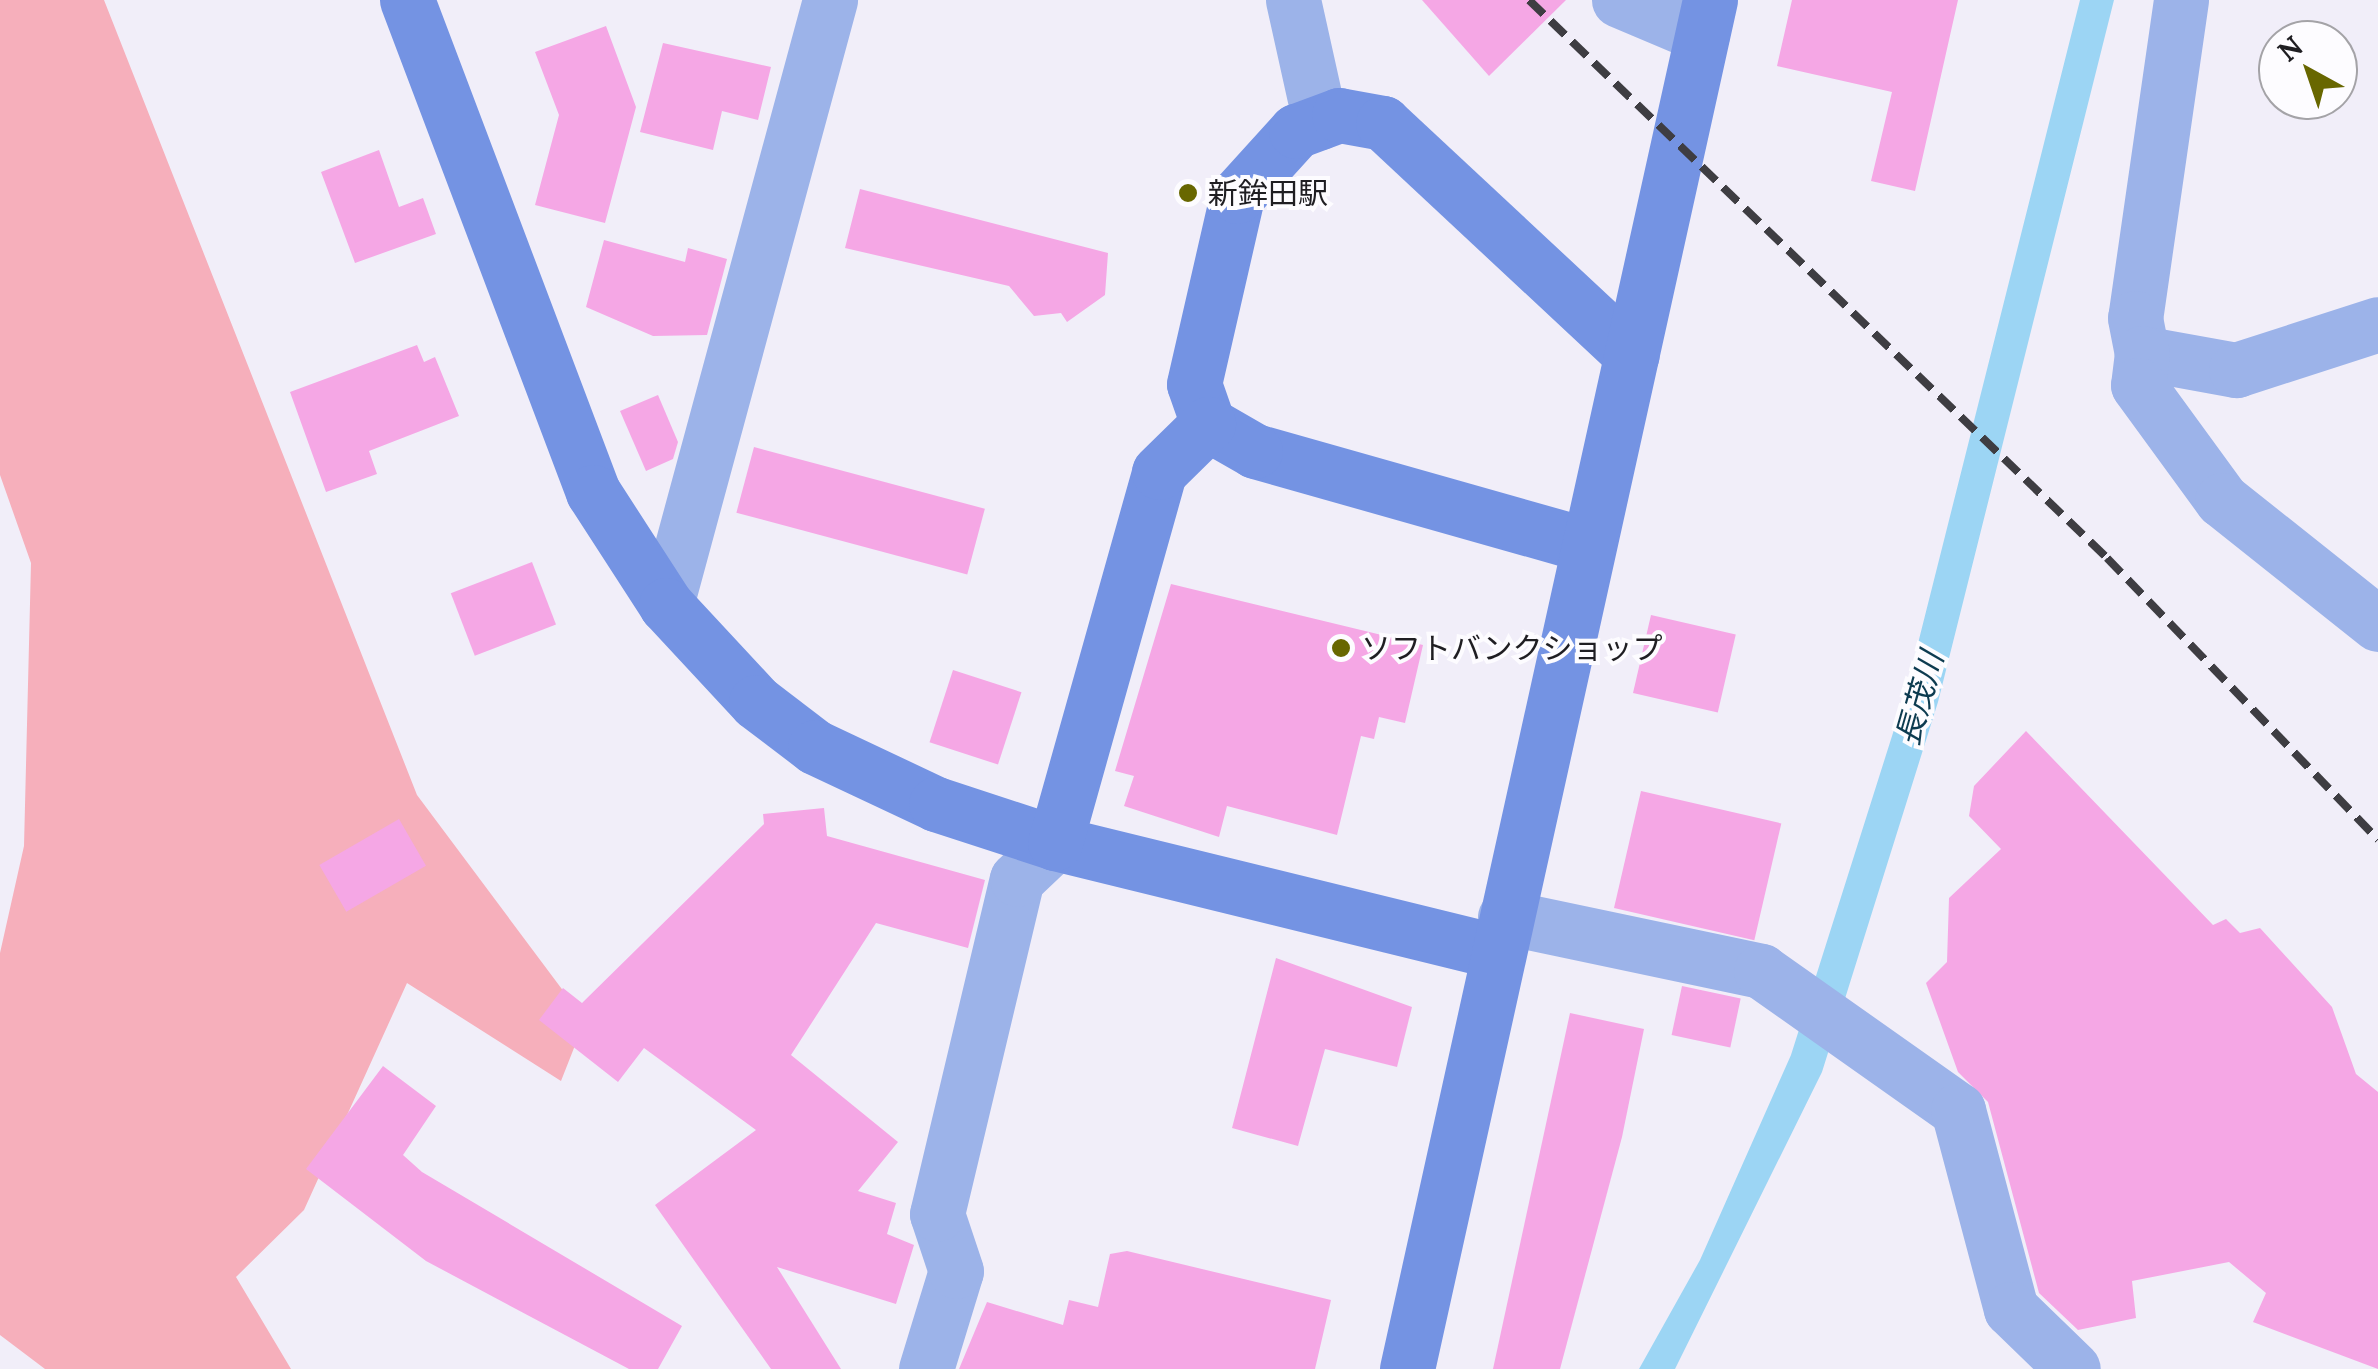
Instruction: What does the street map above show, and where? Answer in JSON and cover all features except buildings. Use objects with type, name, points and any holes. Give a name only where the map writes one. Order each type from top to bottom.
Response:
[{"type":"street","points":[[408,0],[593,492],[666,606],[756,702],[815,747],[936,804],[1054,842],[1501,935],[1760,971],[1788,986],[1888,1068],[1958,1110],[2010,1309],[2073,1369]]},
{"type":"street","points":[[666,606],[830,0]]},
{"type":"street","points":[[1293,0],[1320,122]]},
{"type":"street","points":[[1407,1369],[1706,18],[1619,0]]},
{"type":"street","points":[[2180,0],[2135,318],[2142,353],[2138,386],[2222,500],[2378,624]]},
{"type":"street","points":[[1587,544],[1255,451],[1208,424],[1194,384],[1237,196],[1273,148],[1320,122],[1340,114],[1383,123],[1632,355]]},
{"type":"street","points":[[2142,353],[2236,370],[2378,324]]},
{"type":"street","points":[[926,1369],[956,1271],[937,1214],[1017,880],[1054,842],[1159,472],[1208,424]]},
{"type":"shaded area","points":[[0,0],[104,0],[417,795],[585,1020],[561,1081],[407,983],[304,1210],[236,1277],[291,1369],[45,1369],[0,1335],[0,953],[24,846],[31,563],[0,475]]},
{"type":"water","name":"長茂川","points":[[2080,0],[2114,0],[1938,702],[1822,1072],[1675,1369],[1639,1369],[1700,1260],[1791,1055],[1905,695]]},
{"type":"railway","points":[[1529,0],[2107,558],[2378,840]]},
{"type":"place","name":"新鉾田駅","points":[[1188,193]]},
{"type":"place","name":"ソフトバンクショップ","points":[[1341,648]]}]
